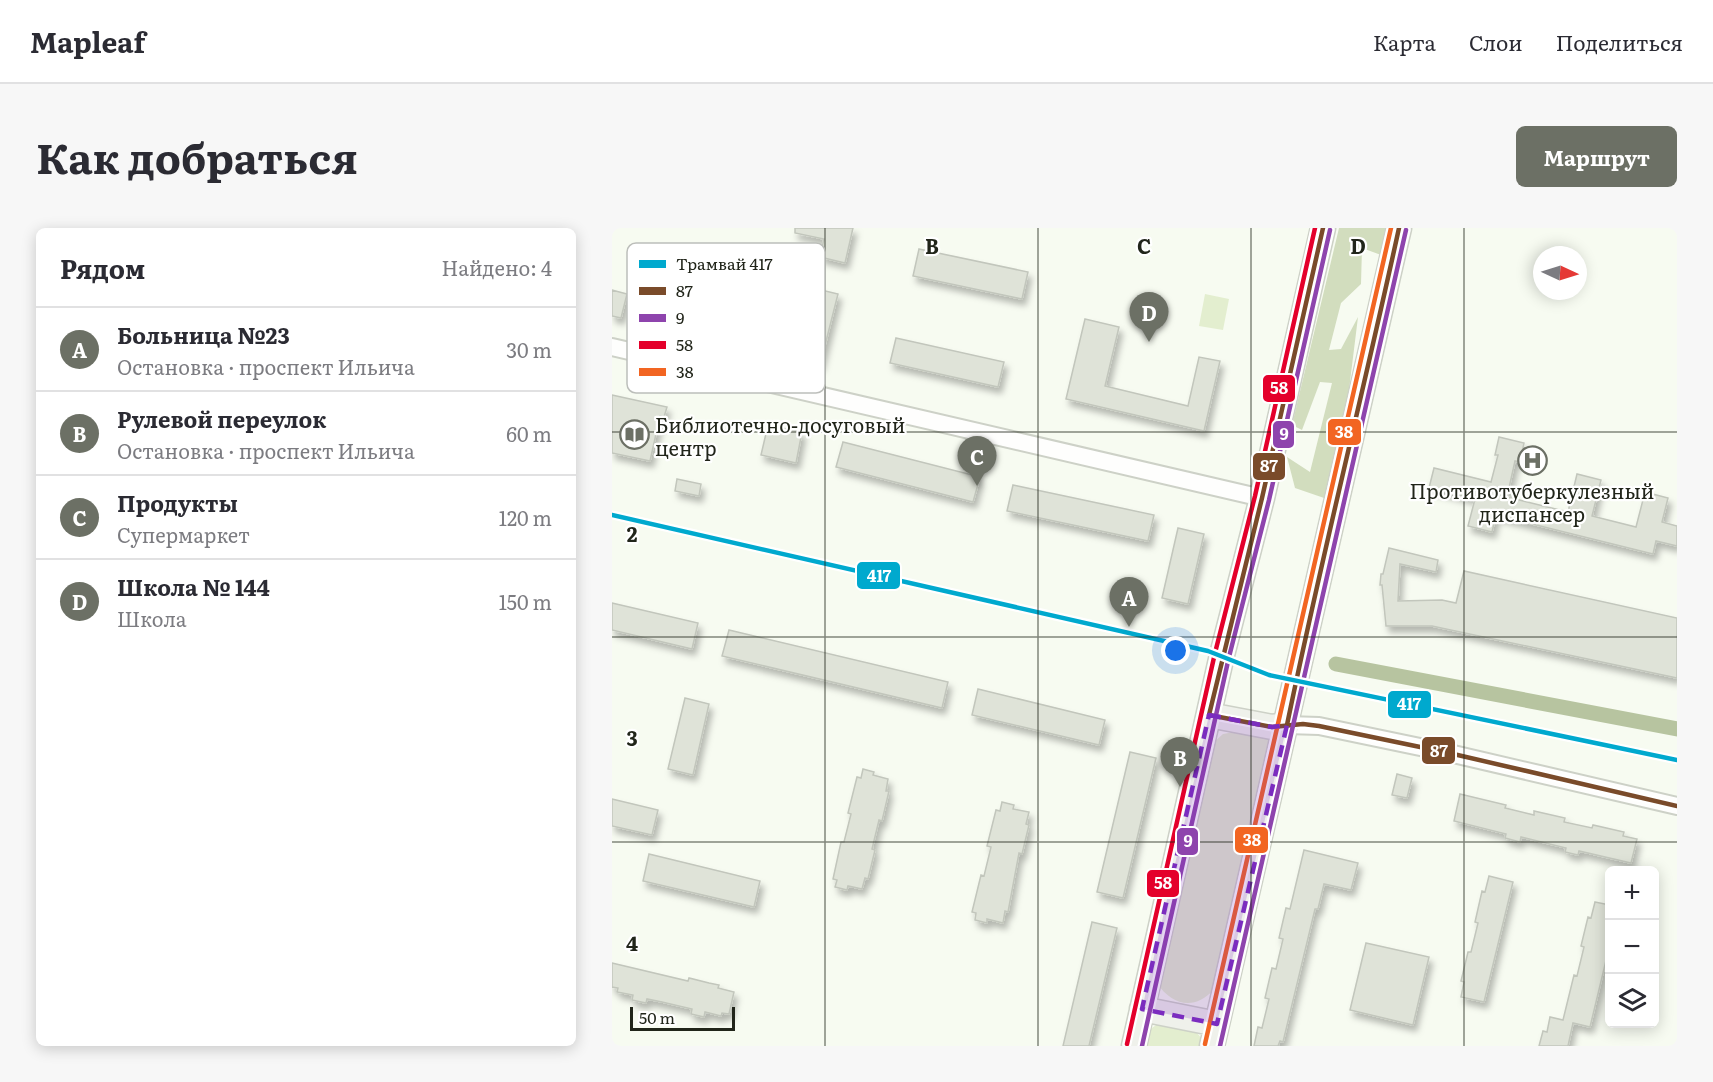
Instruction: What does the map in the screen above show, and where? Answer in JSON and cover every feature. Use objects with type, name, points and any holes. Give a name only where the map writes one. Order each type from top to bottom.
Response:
[{"type":"street","points":[[1134,1046],[1323,228]]},
{"type":"street","points":[[1142,1009],[1215,1035],[1287,725],[1311,609],[1377,334],[1399,228]]},
{"type":"street","points":[[612,348],[627,351]]},
{"type":"street","points":[[807,393],[1262,498]]},
{"type":"street","points":[[1209,715],[1272,727],[1319,726],[1341,730],[1677,806]]},
{"type":"highlighted area","points":[[1209,715],[1272,727],[1287,725],[1217,1024],[1142,1009]]},
{"type":"green space","points":[[1339,228],[1388,228],[1381,255],[1362,248],[1361,284],[1341,303],[1329,350],[1341,349],[1358,317],[1346,414],[1327,499],[1295,488],[1287,457],[1310,472],[1332,383],[1320,382],[1302,430],[1292,425]]},
{"type":"green space","points":[[1205,294],[1229,299],[1223,330],[1199,326]]},
{"type":"green space","points":[[1234,732],[1265,736],[1273,742],[1213,990],[1199,1001],[1184,1003],[1169,996],[1157,983],[1214,742],[1223,734]]},
{"type":"green space","points":[[1159,1023],[1192,1029],[1205,1046],[1141,1046],[1149,1030]]},
{"type":"building","points":[[795,228],[853,228],[845,263],[825,258],[824,239],[795,233]]},
{"type":"building","points":[[919,249],[1028,272],[1022,299],[913,276]]},
{"type":"building","points":[[612,290],[627,294],[621,318],[612,316]]},
{"type":"building","points":[[825,291],[838,294],[825,345]]},
{"type":"building","points":[[1085,319],[1119,327],[1105,386],[1188,406],[1199,357],[1220,361],[1204,431],[1066,399]]},
{"type":"building","points":[[896,338],[1004,362],[998,387],[890,363]]},
{"type":"building","name":"Библиотечно-досуговый центр","points":[[612,395],[667,407],[664,417],[660,416],[650,461],[612,453]]},
{"type":"building","points":[[768,425],[802,432],[796,463],[761,455]]},
{"type":"building","points":[[1499,437],[1524,443],[1520,462],[1515,461],[1507,497],[1568,512],[1577,474],[1601,480],[1592,516],[1636,527],[1645,492],[1668,498],[1662,522],[1677,526],[1677,546],[1656,541],[1653,554],[1496,515],[1492,532],[1468,526],[1475,499],[1429,488],[1434,468],[1491,482],[1498,455],[1495,455]]},
{"type":"building","points":[[843,442],[980,477],[973,502],[836,467]]},
{"type":"building","points":[[677,479],[701,484],[699,496],[675,491]]},
{"type":"building","points":[[1013,485],[1154,515],[1148,541],[1007,511]]},
{"type":"building","points":[[1178,528],[1204,534],[1188,604],[1162,598]]},
{"type":"building","points":[[1389,548],[1438,560],[1436,572],[1400,564],[1398,601],[1442,600],[1456,603],[1464,571],[1677,618],[1677,678],[1432,626],[1386,626],[1382,585],[1380,585]]},
{"type":"building","points":[[612,603],[698,623],[692,649],[612,630]]},
{"type":"building","points":[[729,630],[948,682],[942,708],[722,656]]},
{"type":"building","points":[[978,689],[1105,720],[1099,745],[972,715]]},
{"type":"building","points":[[685,698],[709,704],[693,775],[668,769]]},
{"type":"building","points":[[1130,752],[1156,758],[1123,898],[1097,892]]},
{"type":"building","points":[[863,769],[874,772],[873,775],[888,779],[886,791],[889,791],[872,849],[875,850],[868,879],[865,878],[862,889],[848,886],[847,890],[835,887],[837,880],[833,879],[841,842],[844,842],[851,814],[848,813],[857,777],[861,778]]},
{"type":"building","points":[[1397,774],[1412,778],[1407,798],[1392,795]]},
{"type":"building","points":[[1460,794],[1506,805],[1505,808],[1534,815],[1534,811],[1565,818],[1564,822],[1592,828],[1593,825],[1624,832],[1623,836],[1637,839],[1631,863],[1579,851],[1578,855],[1565,852],[1566,848],[1521,837],[1520,842],[1505,838],[1506,834],[1454,821]]},
{"type":"building","points":[[612,799],[658,810],[652,835],[612,826]]},
{"type":"building","points":[[1002,802],[1014,805],[1013,809],[1029,812],[1026,824],[1029,825],[1022,854],[1019,853],[1008,912],[1005,911],[1003,923],[987,919],[987,923],[975,920],[976,913],[972,912],[991,847],[987,846],[996,810],[1000,811]]},
{"type":"building","points":[[1304,850],[1358,863],[1351,890],[1324,884],[1318,909],[1315,909],[1283,1042],[1280,1041],[1278,1046],[1254,1046],[1258,1027],[1262,1028],[1269,999],[1265,998],[1272,968],[1276,969],[1283,939],[1279,938],[1286,908],[1290,909]]},
{"type":"building","points":[[649,854],[760,881],[754,907],[643,881]]},
{"type":"building","points":[[1489,876],[1513,882],[1484,1002],[1461,997],[1464,982],[1461,981],[1478,923],[1475,922],[1482,891],[1485,892]]},
{"type":"building","points":[[1595,902],[1605,904],[1605,965],[1590,1027],[1573,1023],[1568,1046],[1539,1046],[1543,1031],[1547,1032],[1550,1017],[1563,1020],[1574,975],[1577,976],[1588,917],[1591,918]]},
{"type":"building","points":[[1092,922],[1117,928],[1089,1046],[1063,1046]]},
{"type":"building","points":[[1366,943],[1429,957],[1413,1025],[1350,1010]]},
{"type":"building","points":[[612,963],[688,981],[689,978],[719,985],[718,988],[734,992],[729,1014],[722,1013],[721,1016],[705,1012],[704,1017],[691,1014],[692,1009],[647,999],[646,1003],[632,1000],[633,995],[617,992],[618,988],[612,987]]},
{"type":"waterway","points":[[1336,664],[1677,729]]},
{"type":"tram line","name":"417","points":[[612,515],[1208,651],[1269,675],[1677,760]]},
{"type":"transit line","name":"58","points":[[1127,1044],[1215,653],[1255,496],[1315,228]]},
{"type":"transit line","name":"87","points":[[1323,228],[1262,498],[1209,715],[1272,727],[1303,724],[1319,726],[1449,753],[1677,806]]},
{"type":"transit line","name":"38","points":[[1205,1044],[1391,228]]},
{"type":"transit line","name":"87","points":[[1287,725],[1399,228]]},
{"type":"transit line","name":"9","points":[[1142,1046],[1229,657],[1269,500],[1330,230]]},
{"type":"transit line","name":"9","points":[[1220,1046],[1406,230]]},
{"type":"place","name":"Школа № 144","points":[[1149,342]]},
{"type":"place","name":"Библиотечно-досуговый центр","points":[[634,435]]},
{"type":"place","name":"Противотуберкулезный диспансер","points":[[1532,460]]},
{"type":"place","name":"Продукты","points":[[977,486]]},
{"type":"place","name":"Больница №23","points":[[1129,627]]},
{"type":"place","name":"Рулевой переулок","points":[[1180,787]]}]
